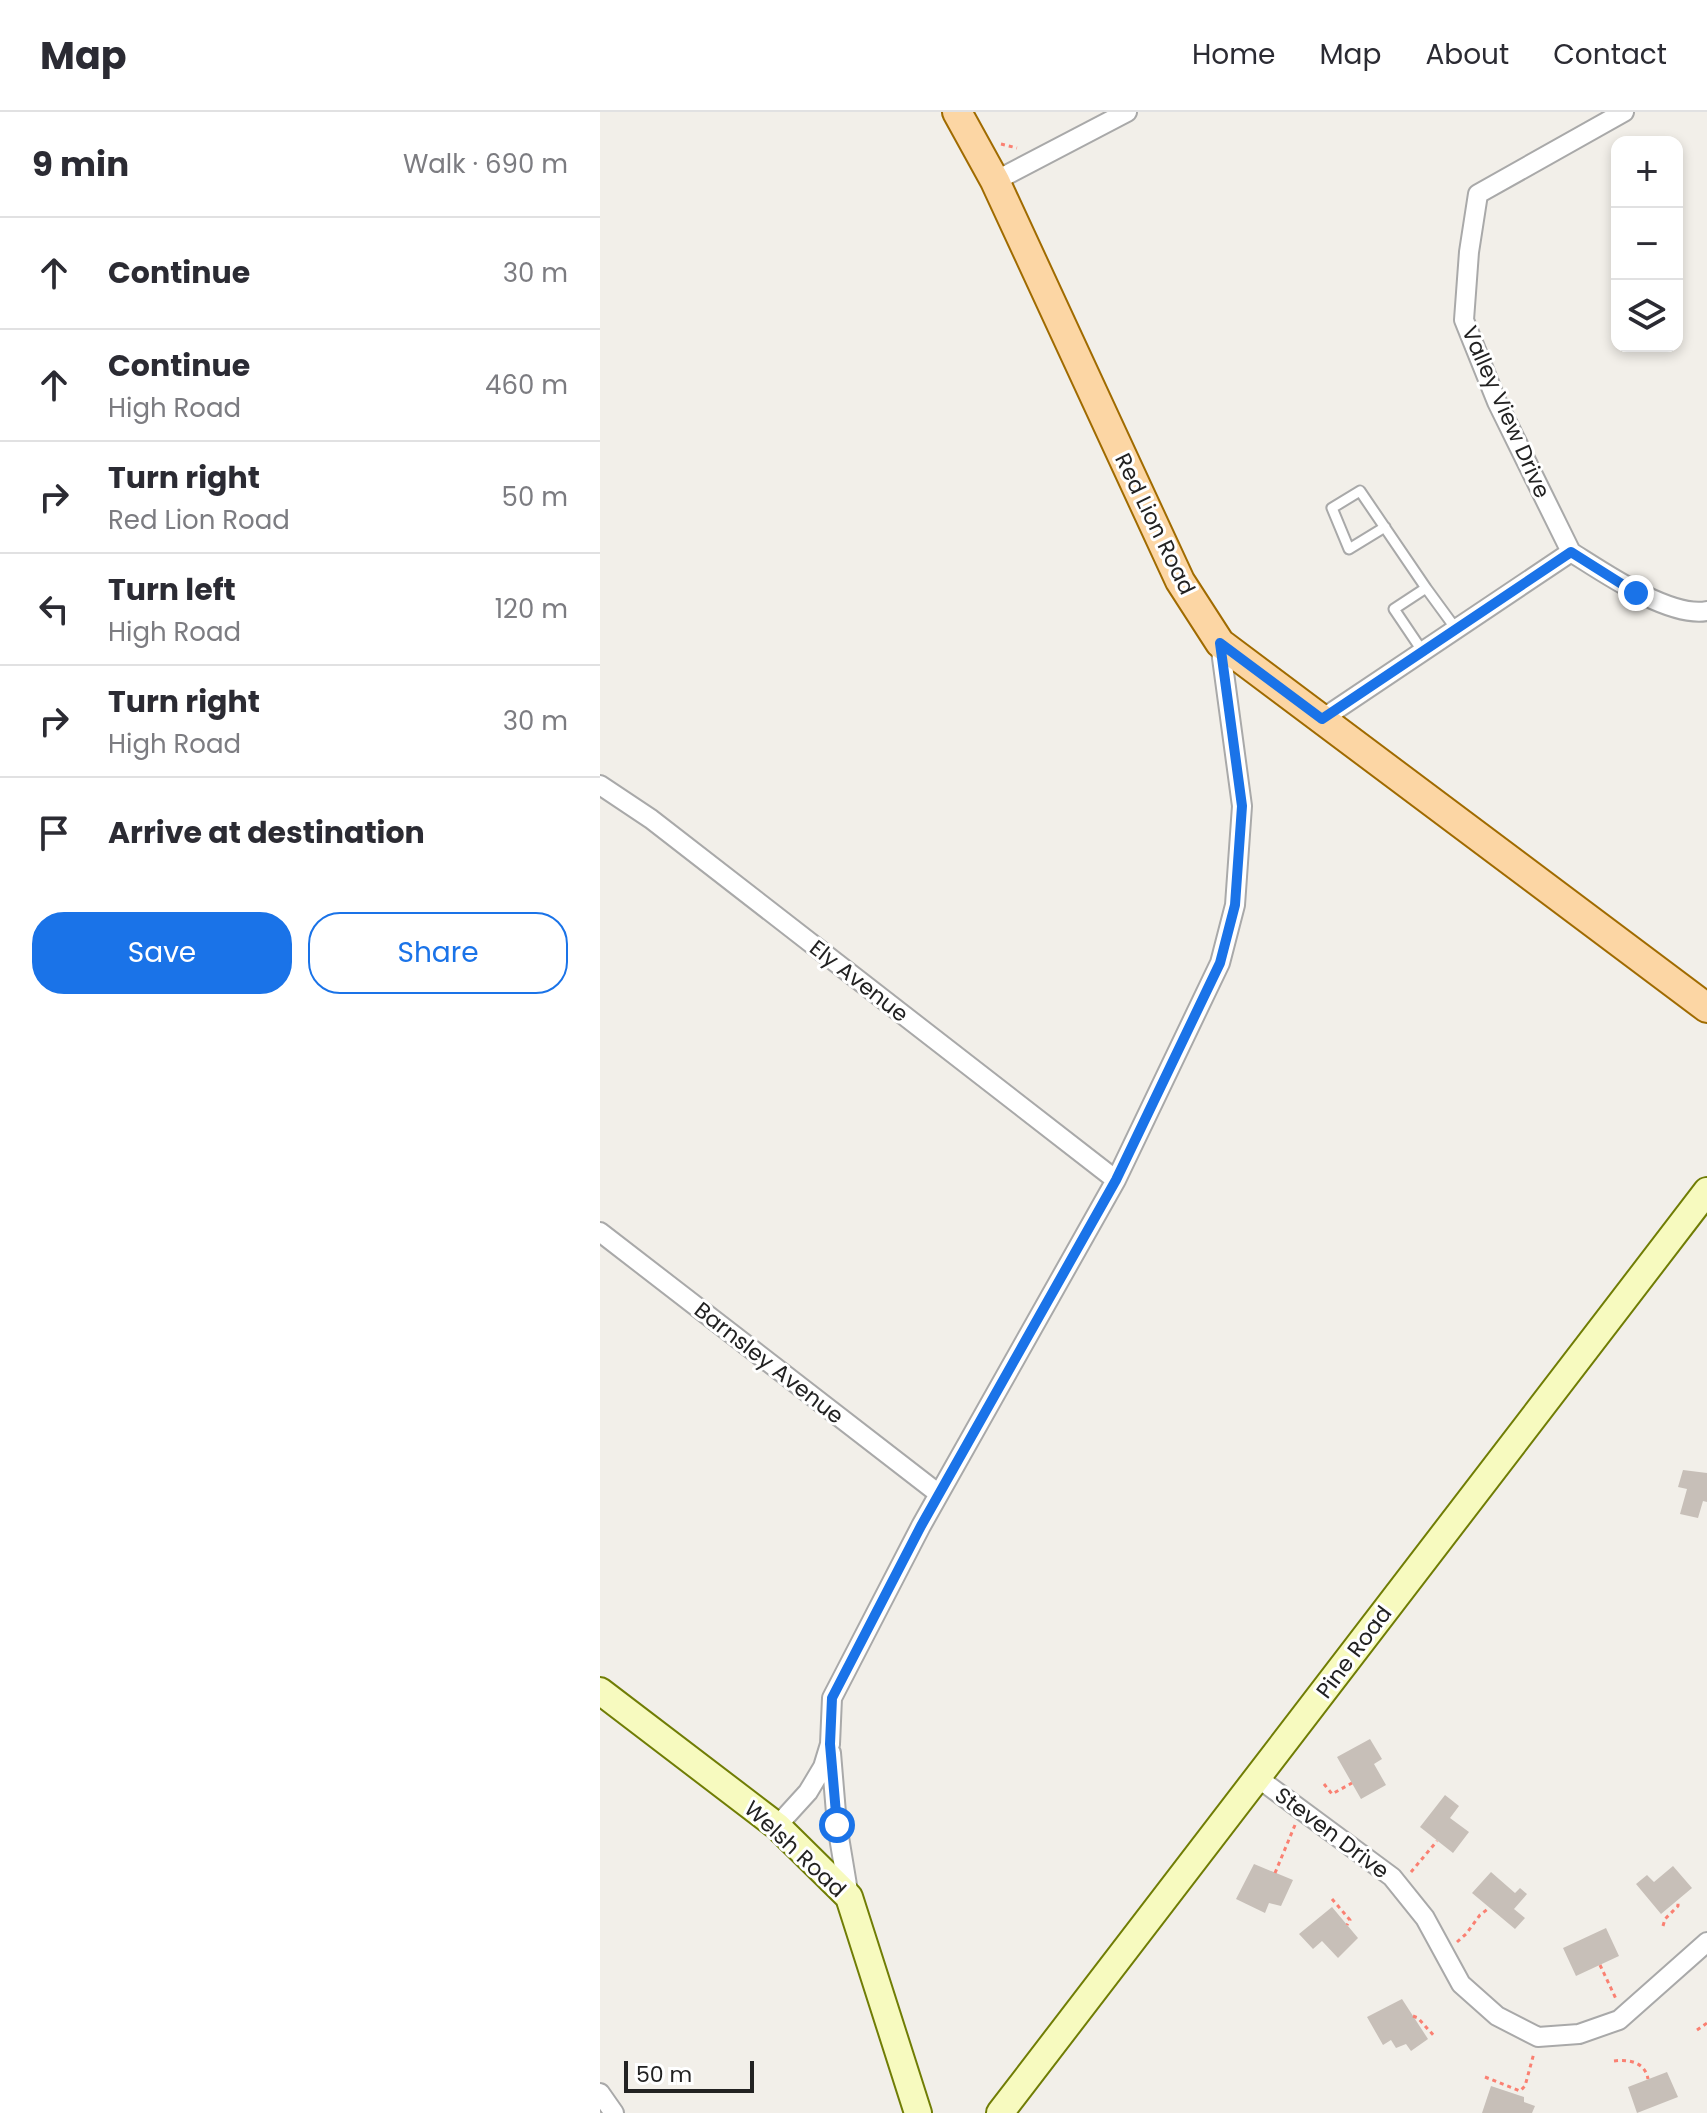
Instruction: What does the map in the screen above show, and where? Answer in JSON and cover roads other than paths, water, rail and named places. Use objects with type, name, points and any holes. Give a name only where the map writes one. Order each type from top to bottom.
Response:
[{"type":"main road","name":"Red Lion Road","points":[[957,112],[995,181],[1180,581],[1220,643],[1707,1008]]},
{"type":"street","points":[[995,181],[1127,112]]},
{"type":"street","name":"Valley View Drive","points":[[1571,552],[1497,402],[1464,320],[1469,252],[1478,194],[1624,112]]},
{"type":"street","points":[[1322,719],[1571,552],[1636,593],[1696,613],[1707,611]]},
{"type":"street","points":[[849,1897],[837,1825],[830,1744],[832,1698],[939,1494],[1116,1180],[1220,963],[1235,905],[1242,806],[1220,643]]},
{"type":"street","name":"Ely Avenue","points":[[600,785],[651,819],[1116,1180]]},
{"type":"street","name":"Pine Road","points":[[1000,2113],[1707,1191]]},
{"type":"street","name":"Barnsley Avenue","points":[[600,1232],[939,1494]]},
{"type":"street","name":"Welsh Road","points":[[600,1691],[777,1826],[849,1897],[918,2113]]},
{"type":"street","points":[[777,1826],[808,1792],[823,1767],[830,1744]]},
{"type":"street","name":"Steven Drive","points":[[1258,1778],[1392,1877],[1425,1918],[1461,1984],[1497,2016],[1538,2037],[1579,2034],[1622,2017],[1707,1942]]},
{"type":"street","points":[[600,2093],[614,2113]]},
{"type":"lane","points":[[1385,527],[1349,549],[1332,508],[1360,491],[1456,629]]},
{"type":"lane","points":[[1423,652],[1394,609],[1426,588]]}]
